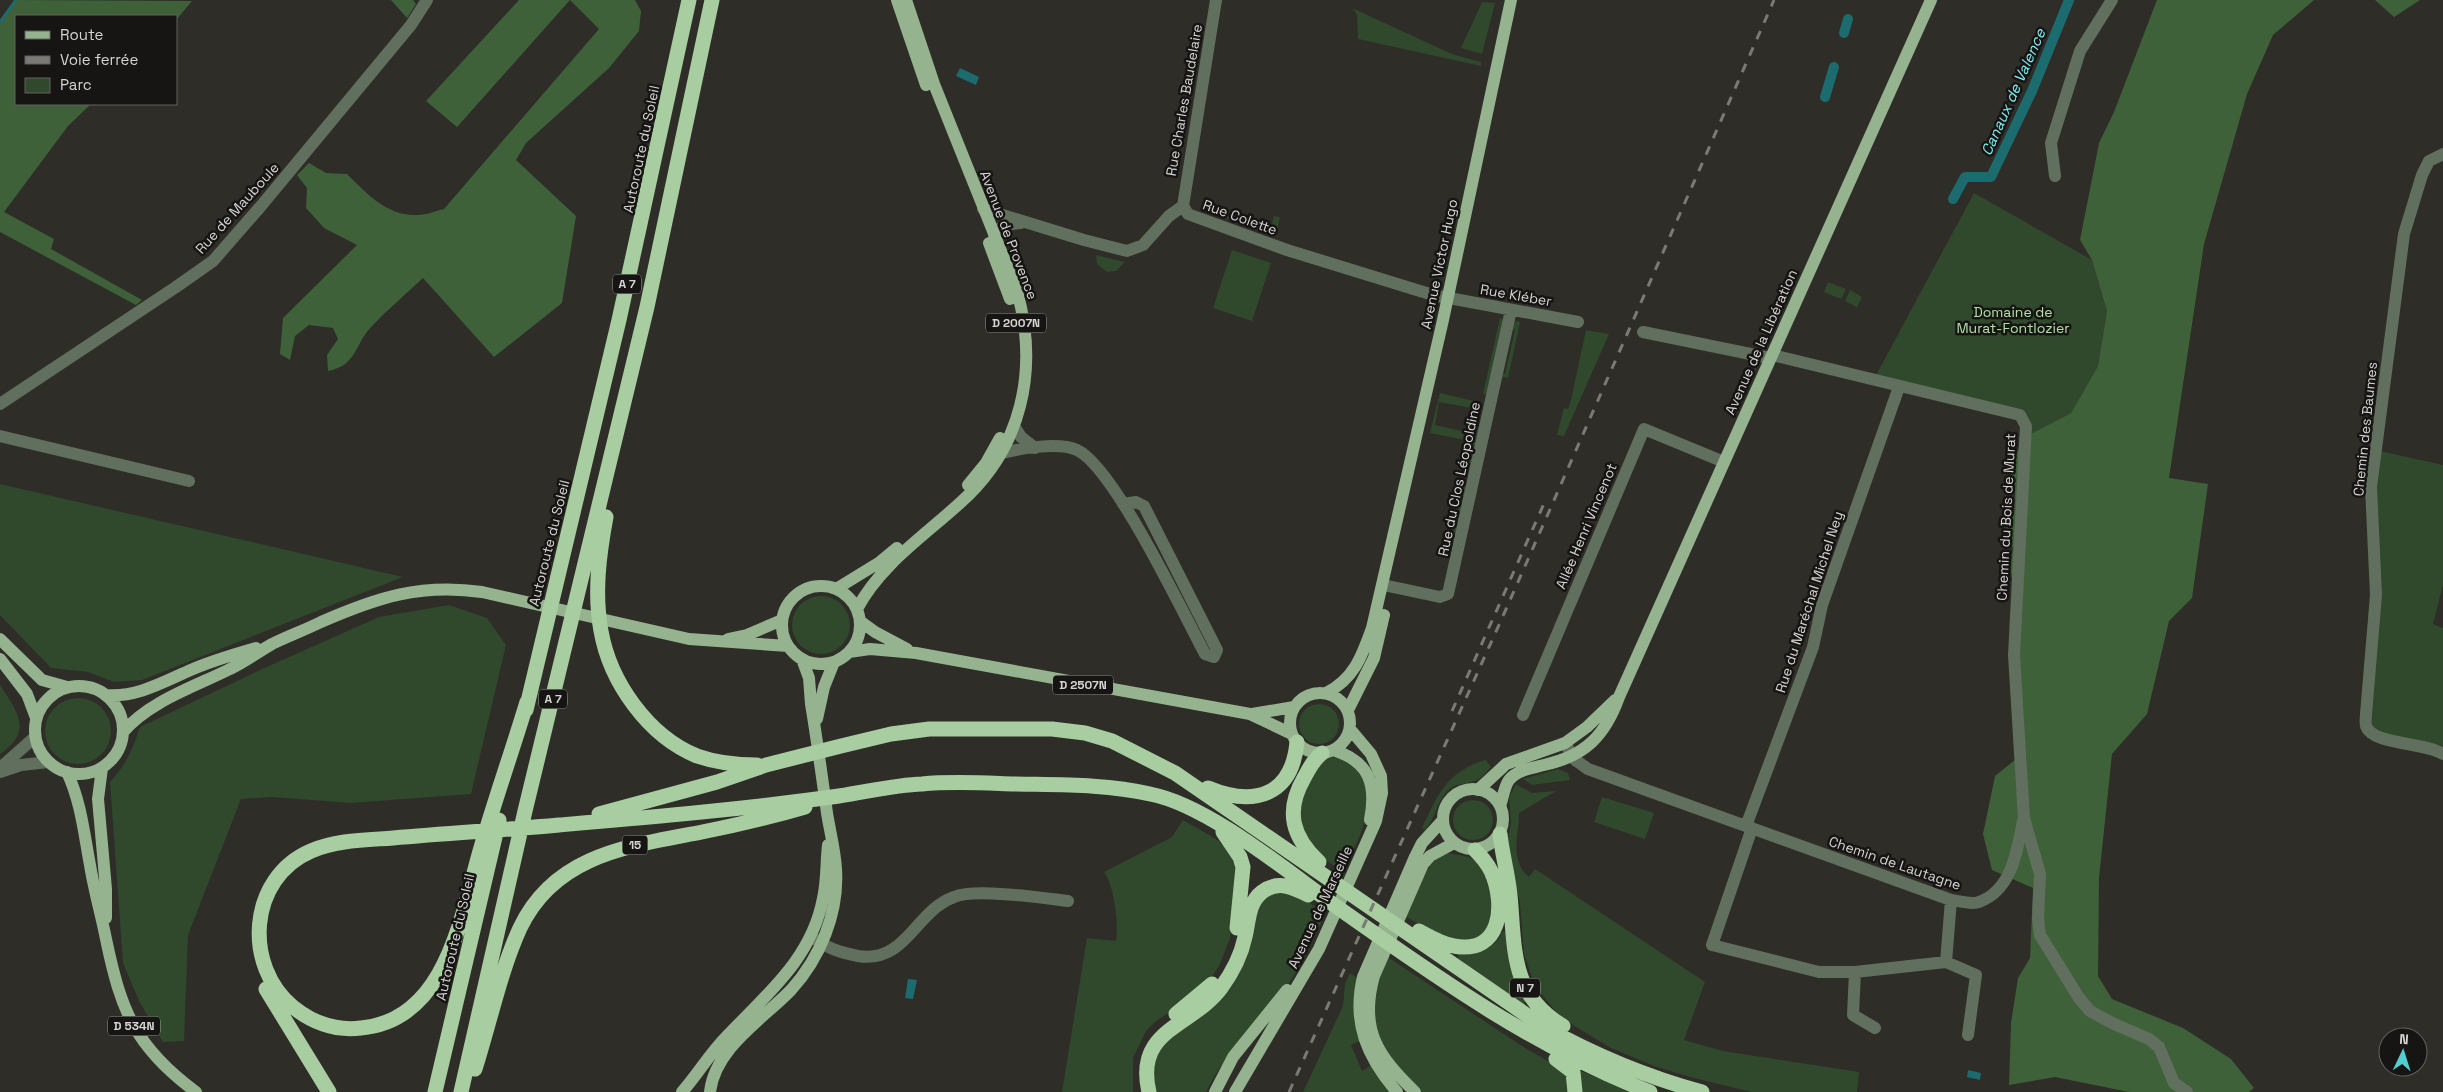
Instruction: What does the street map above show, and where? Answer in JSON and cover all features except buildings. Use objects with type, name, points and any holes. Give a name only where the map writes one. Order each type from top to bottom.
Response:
[{"type":"highway","name":"Autoroute du Soleil","points":[[435,1092],[619,320],[689,0]]},
{"type":"highway","name":"A 7","points":[[461,1092],[525,811],[646,307],[712,0]]},
{"type":"highway","points":[[646,307],[598,563],[599,611],[603,642],[611,665],[628,696],[647,720],[672,741],[696,755],[716,762],[766,765]]},
{"type":"highway","points":[[461,829],[343,842],[310,851],[286,868],[265,899],[258,927],[263,965],[282,997],[307,1017],[326,1025],[344,1029],[360,1029],[385,1023],[408,1011],[422,998],[441,972],[450,951],[483,839],[527,702]]},
{"type":"highway","points":[[554,822],[604,813],[718,782],[766,765],[841,746],[891,734],[929,729],[1052,729],[1085,733],[1112,740],[1175,773],[1228,796],[1248,798],[1276,789],[1288,776],[1295,760],[1294,738]]},
{"type":"highway","points":[[1321,868],[1304,848],[1295,829],[1293,808],[1295,794],[1315,759],[1327,752]]},
{"type":"highway","points":[[1175,773],[1321,868],[1356,897],[1379,912],[1418,935],[1444,944],[1460,947],[1478,945],[1487,940],[1498,924],[1499,912],[1494,877],[1487,862],[1475,850]]},
{"type":"highway","points":[[329,1092],[265,989],[253,958],[251,934],[254,912],[261,890],[270,875],[285,859],[315,841],[352,834],[461,829],[803,804],[843,795],[922,784],[1103,787],[1151,794],[1171,800],[1216,822],[1307,890],[1409,958],[1551,1048],[1590,1067],[1650,1092]]},
{"type":"highway","name":"15","points":[[467,1092],[514,943],[529,912],[548,888],[577,866],[604,854],[643,843],[760,820],[803,804]]},
{"type":"highway","points":[[1140,1092],[1138,1062],[1148,1038],[1157,1027],[1204,993],[1220,973],[1232,949],[1240,911],[1243,867],[1240,857],[1216,822]]},
{"type":"highway","name":"N 7","points":[[1500,834],[1508,878],[1514,951],[1517,967],[1528,992],[1550,1019],[1651,1076]]},
{"type":"highway","points":[[1148,1092],[1146,1080],[1147,1061],[1154,1045],[1167,1031],[1206,1004],[1226,982],[1237,962],[1245,937],[1250,909],[1257,897],[1268,888],[1284,885],[1307,890]]},
{"type":"highway","name":"N 7","points":[[1418,935],[1544,1027],[1606,1058],[1651,1076],[1702,1092]]},
{"type":"highway","points":[[1465,994],[1568,1067],[1575,1078],[1575,1092]]},
{"type":"main road","name":"Avenue de Provence","points":[[836,589],[880,562],[973,480],[1002,436],[1017,384],[1019,346],[1010,296],[916,60],[897,0]]},
{"type":"main road","name":"Avenue de Provence","points":[[858,615],[878,578],[988,475],[1002,453],[1014,426],[1024,386],[1027,345],[1017,291],[934,84],[906,0]]},
{"type":"main road","name":"Avenue Victor Hugo","points":[[1326,693],[1348,678],[1361,658],[1372,628],[1448,298],[1512,0]]},
{"type":"main road","name":"Avenue de la Libération","points":[[1500,806],[1507,785],[1515,775],[1523,770],[1572,756],[1582,750],[1603,731],[1611,719],[1619,697],[1931,0]]},
{"type":"main road","name":"Avenue Victor Hugo","points":[[1348,710],[1374,658],[1388,586],[1394,533]]},
{"type":"main road","points":[[819,586],[836,589],[845,594],[858,615],[858,639],[849,652],[834,662],[812,663],[802,659],[788,646],[782,634],[782,620],[789,602],[808,588],[819,586]]},
{"type":"main road","points":[[67,687],[51,696],[39,710],[36,718],[35,737],[48,762],[67,772],[91,773],[102,768],[117,752],[123,732],[131,722],[150,708],[234,667],[273,644],[350,609],[391,595],[424,589],[455,588],[522,600],[689,639],[788,646]]},
{"type":"main road","name":"D 2507N","points":[[858,615],[875,632],[916,653]]},
{"type":"main road","points":[[715,642],[747,635],[782,620]]},
{"type":"main road","points":[[0,640],[42,680],[67,687],[87,687],[105,695],[124,696],[195,668],[273,644]]},
{"type":"main road","name":"D 2507N","points":[[849,652],[870,649],[916,653],[1250,714],[1294,738]]},
{"type":"main road","points":[[0,659],[27,694],[36,718]]},
{"type":"main road","points":[[710,1092],[716,1070],[732,1047],[792,989],[816,940],[832,913],[836,869],[809,678],[802,659]]},
{"type":"main road","points":[[816,732],[819,705],[834,662]]},
{"type":"main road","points":[[1312,693],[1326,693],[1335,696],[1348,710],[1350,729],[1344,742],[1327,752],[1304,748],[1294,738],[1290,716],[1294,707],[1305,696],[1312,693]]},
{"type":"main road","points":[[105,695],[117,707],[123,732]]},
{"type":"main road","name":"Avenue de la Libération","points":[[1478,790],[1506,764],[1565,743],[1587,728],[1619,697]]},
{"type":"main road","name":"D 2507N","points":[[1250,714],[1294,707]]},
{"type":"main road","name":"Avenue de Marseille","points":[[1235,1092],[1319,949],[1376,821],[1382,793],[1381,776],[1370,754],[1350,729]]},
{"type":"main road","name":"Avenue de Marseille","points":[[1215,1092],[1233,1057],[1301,972],[1319,937],[1369,823],[1371,792],[1367,772],[1352,757],[1327,752]]},
{"type":"main road","name":"D 534N","points":[[102,768],[98,799],[106,889],[106,938]]},
{"type":"main road","name":"D 534N","points":[[67,772],[80,809],[94,890],[113,974],[129,1017],[140,1037],[156,1057],[196,1092]]},
{"type":"main road","points":[[1469,789],[1487,792],[1500,806],[1504,820],[1500,834],[1490,845],[1475,850],[1468,849],[1454,843],[1444,829],[1443,820],[1447,804],[1453,797],[1469,789]]},
{"type":"main road","points":[[1397,1092],[1366,1047],[1359,1022],[1359,992],[1363,977],[1415,857],[1422,843],[1443,820]]},
{"type":"main road","points":[[1416,1092],[1378,1050],[1368,1020],[1370,991],[1374,976],[1423,864],[1430,856],[1454,843]]},
{"type":"main road","points":[[682,1092],[726,1037],[783,981],[816,940]]},
{"type":"street","name":"Rue de Mauboule","points":[[0,404],[213,261],[411,26],[427,0]]},
{"type":"street","name":"Rue Charles Baudelaire","points":[[1182,206],[1216,0]]},
{"type":"street","points":[[2054,176],[2051,143],[2080,50],[2112,0]]},
{"type":"street","name":"Chemin des Baumes","points":[[2443,154],[2429,160],[2422,175],[2404,234],[2371,487],[2376,595],[2366,726],[2374,736],[2384,740],[2428,746],[2443,754]]},
{"type":"street","name":"Rue Colette","points":[[983,209],[1023,222],[1127,250],[1143,245],[1169,216],[1182,206],[1188,214],[1287,250],[1448,298]]},
{"type":"street","points":[[994,236],[999,229],[1010,224],[1023,222]]},
{"type":"street","name":"Rue Kléber","points":[[1448,298],[1578,322]]},
{"type":"street","name":"Rue du Clos Léopoldine","points":[[1388,586],[1440,597],[1448,594],[1511,310]]},
{"type":"street","points":[[1643,332],[1771,356]]},
{"type":"street","name":"Chemin du Bois de Murat","points":[[1771,356],[2020,415],[2026,426],[2014,655],[2024,818]]},
{"type":"street","name":"Rue du Maréchal Michel Ney","points":[[1856,972],[1819,972],[1712,945],[1749,827],[1813,647],[1822,606],[1899,387]]},
{"type":"street","points":[[1014,426],[1021,437],[1035,448]]},
{"type":"street","name":"Allée Henri Vincenot","points":[[1523,716],[1644,429],[1724,462]]},
{"type":"street","points":[[0,436],[189,481]]},
{"type":"street","points":[[1002,453],[1061,446],[1084,453],[1100,469],[1123,504],[1205,654],[1214,657],[1217,650],[1144,506],[1136,502],[1123,504]]},
{"type":"street","points":[[0,768],[35,737]]},
{"type":"street","name":"Chemin de Lautagne","points":[[1565,743],[1572,756],[1588,769],[1952,900],[1978,903],[2001,888],[2014,864],[2024,818]]},
{"type":"street","points":[[0,772],[21,765],[48,762]]},
{"type":"street","points":[[2024,818],[2040,874],[2038,919],[2040,935],[2046,948],[2079,998],[2090,1011],[2149,1039],[2160,1047],[2174,1083],[2187,1092]]},
{"type":"street","points":[[816,940],[834,951],[866,957],[882,956],[890,952],[944,901],[956,896],[1027,896],[1068,901]]},
{"type":"street","points":[[1946,962],[1952,900]]},
{"type":"street","points":[[1875,1028],[1853,1015],[1856,972],[1946,962],[1976,975],[1968,1035]]},
{"type":"green space","points":[[16,0],[192,1],[178,18],[178,15],[15,15],[15,105],[90,105],[68,126],[4,212],[54,239],[51,249],[142,300],[136,305],[0,232],[0,22]]},
{"type":"green space","points":[[391,0],[413,0],[416,4],[407,18]]},
{"type":"green space","points":[[519,0],[570,0],[457,127],[426,101]]},
{"type":"green space","points":[[570,0],[635,0],[641,11],[639,31],[609,68],[526,143],[516,160],[576,216],[562,303],[494,357],[423,278],[372,326],[350,359],[338,368],[328,371],[327,355],[338,339],[333,328],[309,325],[295,336],[290,360],[280,354],[283,318],[357,245],[324,228],[306,208],[307,188],[297,175],[309,163],[326,173],[347,174],[370,196],[387,208],[397,212],[407,215],[421,215],[444,209],[599,29]]},
{"type":"green space","points":[[2157,0],[2314,0],[2273,35],[2247,94],[2204,244],[2169,478],[2208,484],[2192,598],[2169,621],[2147,714],[2112,754],[2099,878],[2098,976],[2112,999],[2183,1028],[2231,1059],[2254,1088],[2249,1092],[2129,1092],[2055,1077],[2009,1085],[2011,1023],[2018,978],[2030,958],[2033,888],[1992,870],[1983,834],[1995,776],[2016,759],[2025,738],[2021,714],[2016,586],[2011,572],[2013,548],[2005,534],[2007,526],[2014,515],[2015,493],[2011,476],[2011,463],[2025,437],[2071,413],[2098,366],[2107,311],[2092,260],[2080,240],[2099,143],[2114,112]]},
{"type":"green space","points":[[2375,0],[2420,0],[2394,17]]},
{"type":"green space","points":[[1482,2],[1495,3],[1482,54],[1461,48]]},
{"type":"green space","points":[[1352,8],[1452,54],[1481,62],[1481,66],[1358,39],[1357,14]]},
{"type":"green space","name":"Domaine de Murat-Fontlozier","points":[[1974,193],[2092,260],[2107,311],[2098,366],[2071,413],[2025,437],[2020,415],[1874,379]]},
{"type":"green space","points":[[1212,213],[1269,223],[1263,231]]},
{"type":"green space","points":[[1274,216],[1280,217],[1276,236],[1266,232],[1272,224]]},
{"type":"green space","points":[[1232,250],[1271,263],[1252,321],[1213,308]]},
{"type":"green space","points":[[1096,255],[1125,262],[1116,271],[1107,272],[1097,264]]},
{"type":"green space","points":[[1828,282],[1846,289],[1841,299],[1824,292]]},
{"type":"green space","points":[[1850,290],[1862,297],[1857,307],[1845,301]]},
{"type":"green space","points":[[1500,318],[1503,319],[1487,395],[1483,394]]},
{"type":"green space","points":[[1516,321],[1520,322],[1508,378],[1503,377],[1501,374],[1505,374],[1515,330],[1511,329]]},
{"type":"green space","points":[[1586,330],[1609,334],[1564,436],[1557,435],[1564,408],[1568,409],[1571,400]]},
{"type":"green space","points":[[1440,393],[1478,402],[1477,409],[1439,402],[1435,425],[1471,433],[1470,441],[1430,433]]},
{"type":"green space","points":[[1476,427],[1481,428],[1469,477],[1466,476]]},
{"type":"green space","points":[[2376,450],[2443,465],[2443,585],[2433,624],[2443,628],[2443,746],[2374,736],[2366,714]]},
{"type":"green space","points":[[0,484],[403,577],[142,680],[114,682],[88,672],[51,668],[0,615]]},
{"type":"green space","points":[[1463,486],[1466,486],[1455,544],[1451,543]]},
{"type":"green space","points":[[821,596],[837,601],[845,609],[850,625],[845,641],[837,649],[821,654],[805,649],[797,641],[792,625],[797,609],[805,601]]},
{"type":"green space","points":[[449,605],[487,618],[506,645],[471,794],[351,803],[272,797],[241,799],[188,935],[184,1041],[163,1042],[139,1001],[123,963],[110,782],[128,756],[140,727],[260,670],[379,617]]},
{"type":"green space","points":[[0,685],[17,713],[19,730],[10,746],[0,754]]},
{"type":"green space","points":[[78,698],[91,700],[106,713],[109,718],[111,731],[109,744],[96,759],[91,762],[78,764],[65,762],[50,749],[47,744],[45,731],[47,718],[60,703],[65,700]]},
{"type":"green space","points":[[1315,704],[1323,704],[1330,707],[1336,713],[1339,724],[1336,735],[1330,741],[1323,744],[1315,744],[1308,741],[1302,735],[1299,728],[1299,720],[1302,713],[1308,707]]},
{"type":"green space","points":[[1335,757],[1345,760],[1354,768],[1363,779],[1367,792],[1365,819],[1361,833],[1343,872],[1314,852],[1304,840],[1298,814],[1304,787],[1323,760]]},
{"type":"green space","points":[[1486,760],[1491,767],[1485,774],[1477,780],[1448,790],[1429,825],[1425,830],[1422,828],[1439,794],[1453,777],[1473,764]]},
{"type":"green space","points":[[1558,769],[1568,773],[1570,780],[1532,785],[1523,779]]},
{"type":"green space","points":[[1516,784],[1532,793],[1556,791],[1519,813],[1517,855],[1523,871],[1529,877],[1535,869],[1705,982],[1684,1040],[1723,1051],[1859,1072],[1857,1092],[1751,1092],[1690,1077],[1654,1066],[1611,1048],[1557,1013],[1535,986],[1524,954],[1520,903],[1507,844],[1511,823],[1509,797]]},
{"type":"green space","points":[[1602,797],[1654,813],[1645,839],[1594,822]]},
{"type":"green space","points":[[1469,800],[1477,800],[1484,803],[1490,809],[1493,820],[1490,831],[1484,837],[1477,840],[1469,840],[1462,837],[1456,831],[1453,824],[1453,816],[1456,809],[1462,803]]},
{"type":"green space","points":[[1183,820],[1216,839],[1230,851],[1235,861],[1237,881],[1230,938],[1220,964],[1208,983],[1185,1002],[1156,1021],[1146,1031],[1133,1058],[1133,1092],[1062,1092],[1087,938],[1116,941],[1115,905],[1111,886],[1104,872],[1172,837]]},
{"type":"green space","points":[[1448,853],[1465,856],[1477,861],[1485,872],[1488,881],[1492,900],[1491,920],[1484,932],[1474,938],[1461,939],[1431,931],[1404,915],[1432,861]]},
{"type":"green space","points":[[1285,891],[1303,898],[1325,914],[1305,956],[1288,985],[1221,1066],[1206,1092],[1156,1092],[1151,1072],[1157,1049],[1208,1009],[1265,896]]},
{"type":"green space","points":[[1503,931],[1508,933],[1515,976],[1525,1002],[1523,1005],[1458,959],[1459,955],[1473,954],[1490,947]]},
{"type":"green space","points":[[1386,956],[1525,1048],[1560,1068],[1567,1076],[1569,1092],[1422,1092],[1396,1069],[1378,1041],[1372,1002]]},
{"type":"green space","points":[[1350,973],[1359,979],[1360,1041],[1351,1045],[1362,1071],[1372,1065],[1392,1092],[1303,1092],[1343,1006],[1345,984]]},
{"type":"green space","points":[[1581,1071],[1633,1092],[1580,1092],[1578,1074]]},
{"type":"water","points":[[960,68],[979,77],[976,85],[956,76]]},
{"type":"water","points":[[908,979],[917,980],[913,999],[905,998]]},
{"type":"water","points":[[1968,1070],[1981,1073],[1980,1080],[1967,1077]]},
{"type":"waterway","points":[[0,22],[16,0]]},
{"type":"waterway","name":"Canaux de Valence","points":[[1953,199],[1965,177],[1991,177],[2032,91],[2069,0]]},
{"type":"waterway","points":[[1844,33],[1848,19]]},
{"type":"waterway","points":[[1825,97],[1834,67]]},
{"type":"railway","points":[[1289,1092],[1507,607],[1774,0]]},
{"type":"railway","points":[[1452,711],[1546,499]]}]
